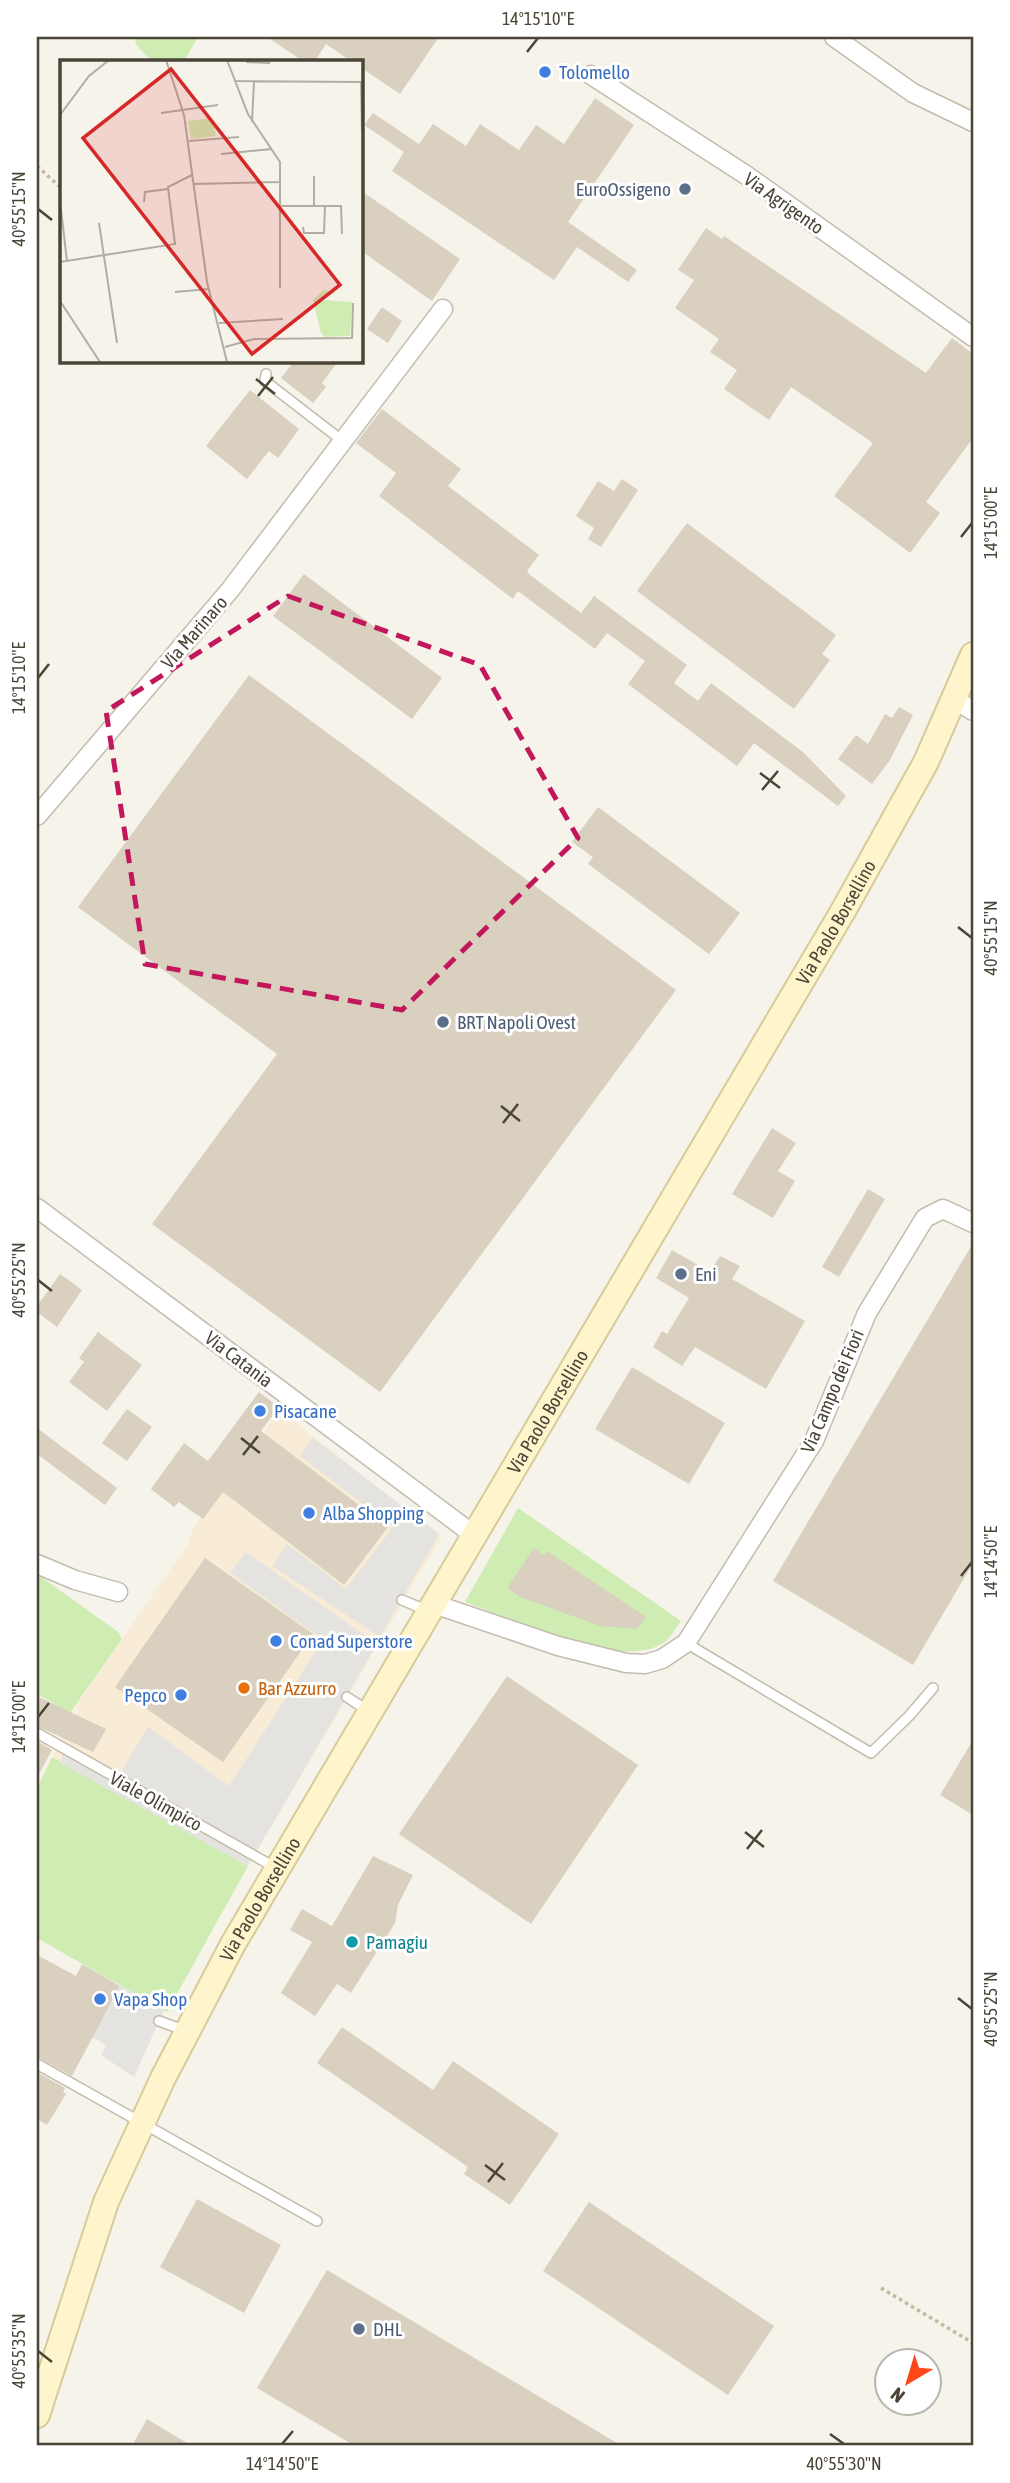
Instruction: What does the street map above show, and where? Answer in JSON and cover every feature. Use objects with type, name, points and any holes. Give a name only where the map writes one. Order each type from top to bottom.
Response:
[{"type":"main road","name":"Via Paolo Borsellino","points":[[37,2415],[94,2232],[142,2124],[188,2031],[276,1868],[843,911],[926,762],[964,706],[973,655]]},
{"type":"street","points":[[834,37],[913,93],[973,122]]},
{"type":"street","name":"Via Agrigento","points":[[591,75],[746,175],[973,337]]},
{"type":"street","name":"Via Marinaro","points":[[37,816],[216,607],[443,309]]},
{"type":"street","name":"Via Catania","points":[[37,1208],[474,1535]]},
{"type":"street","name":"Via Campo dei Fiori","points":[[431,1608],[626,1663],[645,1664],[662,1660],[687,1643],[814,1441],[867,1312],[925,1219],[943,1209],[973,1223]]},
{"type":"street","points":[[37,1564],[75,1580],[118,1592]]},
{"type":"lane","points":[[266,374],[265,381],[344,442]]},
{"type":"lane","points":[[402,1600],[431,1608]]},
{"type":"lane","points":[[687,1643],[870,1753],[909,1716],[933,1688]]},
{"type":"lane","points":[[347,1697],[369,1712]]},
{"type":"lane","name":"Viale Olimpico","points":[[37,1733],[276,1868]]},
{"type":"lane","points":[[159,2021],[188,2031]]},
{"type":"lane","points":[[37,2064],[317,2221]]},
{"type":"path","points":[[37,166],[60,187]]},
{"type":"path","points":[[881,2288],[973,2343]]},
{"type":"highlighted area","points":[[288,596],[480,665],[578,838],[402,1010],[145,964],[106,711]]},
{"type":"shaded area","points":[[280,1410],[441,1538],[248,1866],[52,1757],[77,1713],[76,1706],[187,1545],[195,1525]]},
{"type":"shaded area","points":[[313,1438],[439,1534],[380,1637],[272,1566],[287,1544],[346,1589],[393,1527],[300,1456]]},
{"type":"shaded area","points":[[246,1552],[377,1644],[248,1866],[60,1763],[67,1744],[120,1774],[148,1727],[229,1786],[323,1640],[230,1573]]},
{"type":"shaded area","points":[[121,1986],[164,2010],[134,2077],[101,2055],[106,2045],[92,2037]]},
{"type":"green space","points":[[134,37],[198,37],[185,60],[151,60],[137,46]]},
{"type":"green space","points":[[518,1508],[681,1621],[669,1638],[660,1645],[640,1651],[617,1651],[563,1639],[465,1602]]},
{"type":"green space","points":[[37,1574],[118,1632],[122,1639],[70,1713],[37,1694]]},
{"type":"green space","points":[[52,1757],[248,1866],[167,2012],[37,1938],[37,1788]]},
{"type":"building","points":[[267,37],[439,37],[400,94],[362,68],[362,60],[350,60],[326,44],[316,60],[302,60]]},
{"type":"building","points":[[595,98],[634,125],[568,222],[637,270],[628,282],[577,247],[554,280],[392,171],[404,152],[364,125],[373,113],[419,144],[433,124],[466,146],[480,124],[519,150],[536,125],[564,144]]},
{"type":"building","points":[[362,191],[460,259],[432,301],[362,251]]},
{"type":"building","points":[[706,228],[722,239],[724,236],[926,373],[952,338],[973,354],[973,438],[926,502],[940,513],[910,553],[834,496],[873,443],[791,387],[769,420],[724,389],[737,370],[710,352],[719,339],[675,308],[694,280],[678,270]]},
{"type":"building","points":[[382,307],[402,321],[388,343],[367,329]]},
{"type":"building","points":[[293,362],[338,362],[322,383],[326,387],[313,403],[281,378]]},
{"type":"building","points":[[250,390],[299,429],[278,458],[269,451],[247,479],[206,446]]},
{"type":"building","points":[[382,409],[461,469],[448,486],[539,555],[527,571],[530,575],[581,613],[594,596],[687,665],[674,683],[698,701],[711,683],[803,752],[846,796],[838,806],[754,743],[737,766],[628,684],[645,661],[607,633],[595,649],[518,591],[513,599],[379,496],[396,473],[356,443]]},
{"type":"building","points":[[622,479],[638,490],[601,547],[588,539],[594,528],[576,516],[598,481],[614,491]]},
{"type":"building","points":[[687,523],[836,635],[822,654],[830,660],[794,709],[637,591]]},
{"type":"building","points":[[304,574],[442,678],[412,719],[273,616]]},
{"type":"building","name":"BRT Napoli Ovest","points":[[249,675],[676,990],[380,1392],[152,1224],[277,1054],[78,907]]},
{"type":"building","points":[[899,707],[913,715],[890,760],[872,784],[838,759],[856,735],[868,744],[885,714],[892,718]]},
{"type":"building","points":[[598,807],[740,913],[709,954],[588,864],[593,857],[572,842]]},
{"type":"building","points":[[772,1128],[796,1143],[778,1171],[795,1181],[773,1218],[732,1194]]},
{"type":"building","points":[[868,1189],[885,1199],[839,1277],[822,1267]]},
{"type":"building","points":[[973,1243],[973,1563],[913,1665],[773,1581]]},
{"type":"building","points":[[672,1250],[710,1272],[720,1256],[740,1266],[732,1279],[805,1321],[766,1389],[695,1347],[682,1366],[653,1347],[662,1331],[667,1334],[689,1298],[656,1278]]},
{"type":"building","points":[[60,1274],[82,1290],[57,1327],[37,1312],[37,1306]]},
{"type":"building","points":[[98,1332],[142,1365],[107,1411],[69,1382],[84,1362],[79,1358]]},
{"type":"building","points":[[632,1367],[725,1423],[689,1484],[595,1429]]},
{"type":"building","name":"Alba Shopping","points":[[259,1392],[279,1407],[261,1431],[388,1527],[344,1585],[223,1492],[203,1519],[179,1502],[174,1507],[151,1489],[184,1443],[208,1461]]},
{"type":"building","points":[[127,1409],[152,1427],[127,1461],[102,1443]]},
{"type":"building","points":[[37,1428],[117,1488],[105,1505],[37,1454]]},
{"type":"building","points":[[534,1548],[544,1555],[547,1551],[646,1617],[637,1629],[600,1626],[520,1597],[507,1588]]},
{"type":"building","points":[[205,1558],[313,1634],[223,1762],[115,1687]]},
{"type":"building","points":[[507,1676],[638,1765],[531,1924],[399,1834]]},
{"type":"building","points":[[37,1696],[106,1729],[93,1752],[37,1726]]},
{"type":"building","points":[[973,1740],[973,1815],[940,1795]]},
{"type":"building","points":[[37,1741],[52,1750],[37,1778]]},
{"type":"building","name":"Pamagiu","points":[[373,1856],[413,1875],[398,1905],[395,1923],[351,1993],[337,1984],[315,2016],[281,1993],[312,1942],[290,1930],[302,1909],[332,1926]]},
{"type":"building","points":[[37,1955],[76,1976],[82,1964],[120,1986],[72,2076],[37,2057]]},
{"type":"building","points":[[342,2027],[433,2090],[453,2061],[559,2134],[510,2205],[464,2174],[468,2167],[317,2063]]},
{"type":"building","points":[[37,2072],[65,2088],[63,2092],[66,2094],[47,2125],[37,2119]]},
{"type":"building","points":[[197,2199],[281,2245],[244,2313],[160,2267]]},
{"type":"building","points":[[589,2202],[774,2326],[728,2395],[543,2271]]},
{"type":"building","name":"DHL","points":[[327,2270],[622,2446],[355,2446],[257,2388]]},
{"type":"building","points":[[147,2419],[192,2446],[132,2446]]},
{"type":"place","name":"Tolomello","points":[[545,72]]},
{"type":"place","name":"EuroOssigeno","points":[[685,189]]},
{"type":"place","name":"BRT Napoli Ovest","points":[[443,1022]]},
{"type":"place","name":"Eni","points":[[681,1274]]},
{"type":"place","name":"Pisacane","points":[[260,1411]]},
{"type":"place","name":"Alba Shopping","points":[[309,1513]]},
{"type":"place","name":"Conad Superstore","points":[[276,1641]]},
{"type":"place","name":"Bar Azzurro","points":[[244,1688]]},
{"type":"place","name":"Pepco","points":[[181,1695]]},
{"type":"place","name":"Pamagiu","points":[[352,1942]]},
{"type":"place","name":"Vapa Shop","points":[[100,1999]]},
{"type":"place","name":"DHL","points":[[359,2329]]}]
